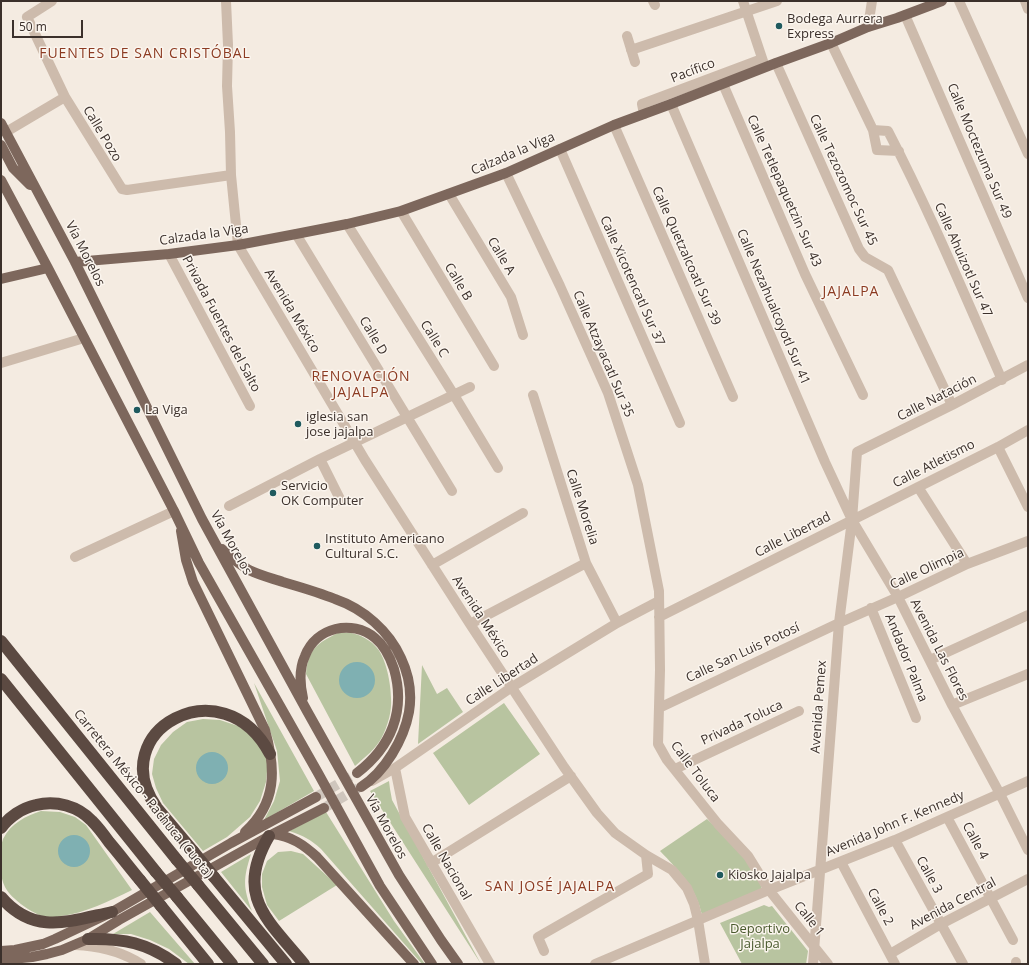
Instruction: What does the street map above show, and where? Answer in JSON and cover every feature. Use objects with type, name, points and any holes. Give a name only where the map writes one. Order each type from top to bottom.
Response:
[{"type":"highway","name":"Carretera México - Pachuca (Cuota)","points":[[1,641],[177,860],[263,964]]},
{"type":"highway","points":[[1,678],[156,872],[232,964]]},
{"type":"highway","points":[[270,754],[262,740],[250,727],[234,718],[217,712],[199,711],[184,714],[170,721],[158,732],[148,747],[145,755],[143,770],[145,785],[152,801],[286,964]]},
{"type":"highway","points":[[1,828],[15,814],[32,806],[50,803],[77,809],[92,820],[208,964]]},
{"type":"highway","points":[[271,835],[261,851],[256,869],[254,886],[257,900],[267,919],[304,964]]},
{"type":"highway","points":[[1,897],[14,910],[22,915],[30,919],[46,923],[65,922],[112,912]]},
{"type":"highway","points":[[88,940],[112,939],[140,944],[176,964]]},
{"type":"main road","name":"Calzada la Viga","points":[[75,262],[168,254],[238,245],[347,224],[401,211],[506,173],[614,125],[723,84],[763,63],[776,63],[831,43],[868,27],[906,15],[926,4],[942,1]]},
{"type":"main road","name":"Vía Morelos","points":[[1,123],[34,190],[75,262],[202,519],[399,875],[458,964]]},
{"type":"main road","points":[[1,144],[13,168],[34,190]]},
{"type":"main road","points":[[1,180],[174,511],[199,563],[380,886],[432,964]]},
{"type":"main road","points":[[1,279],[48,268]]},
{"type":"main road","points":[[181,525],[183,548],[193,582],[265,730],[272,764],[271,789],[266,803],[249,829],[232,843]]},
{"type":"main road","points":[[214,540],[230,556],[248,569],[336,599],[350,606],[373,621],[383,630],[394,645],[403,662],[409,683],[410,705],[408,715],[402,734],[392,754],[378,772],[362,786]]},
{"type":"main road","points":[[307,711],[302,693],[301,676],[305,655],[311,644],[316,639],[322,634],[337,628],[350,628],[370,634],[381,643],[389,655],[396,675],[398,694],[397,713],[392,732],[382,750],[357,773]]},
{"type":"main road","points":[[1,951],[15,950],[42,944],[112,912],[316,797]]},
{"type":"main road","points":[[1,960],[47,954],[88,940],[118,920],[271,835],[324,808]]},
{"type":"main road","points":[[271,835],[286,836],[294,839],[318,857],[414,964]]},
{"type":"street","name":"Calle Pozo","points":[[52,1],[27,17],[64,97],[118,185],[122,189],[127,190],[231,175]]},
{"type":"street","name":"Avenida México","points":[[226,1],[228,45],[227,86],[231,175],[238,245],[355,442],[432,565],[571,776],[597,813],[615,833],[646,855],[672,870],[687,888],[694,904],[698,920],[705,964]]},
{"type":"street","points":[[743,1],[763,63]]},
{"type":"street","points":[[631,50],[777,1]]},
{"type":"street","points":[[868,27],[872,1]]},
{"type":"street","points":[[959,1],[1028,154]]},
{"type":"street","points":[[1024,1],[1028,9]]},
{"type":"street","name":"Calle Moctezuma Sur 49","points":[[906,15],[1028,298]]},
{"type":"street","points":[[627,36],[635,62]]},
{"type":"street","points":[[831,43],[873,130],[877,150],[899,151]]},
{"type":"street","name":"Pacífico","points":[[644,114],[642,104],[763,63]]},
{"type":"street","name":"Calle Tezozomoc Sur 45","points":[[776,63],[859,249],[865,257],[888,270],[952,405]]},
{"type":"street","name":"Calle Tetlepaquetzin Sur 43","points":[[723,84],[805,274],[863,395]]},
{"type":"street","points":[[6,132],[64,97]]},
{"type":"street","name":"Calle Nezahualcoyotl Sur 41","points":[[671,104],[852,520]]},
{"type":"street","name":"Calle Quetzalcoatl Sur 39","points":[[614,125],[733,397]]},
{"type":"street","name":"Calle Ahuizotl Sur 47","points":[[873,130],[888,131],[899,151],[1002,380]]},
{"type":"street","name":"Calle Xicotencatl Sur 37","points":[[560,149],[680,423]]},
{"type":"street","name":"Calle Atzayacatl Sur 35","points":[[506,173],[560,286],[608,393],[638,485],[659,591],[659,601]]},
{"type":"street","name":"Calle A","points":[[449,194],[511,297],[522,335]]},
{"type":"street","name":"Calle B","points":[[401,211],[494,366]]},
{"type":"street","name":"Calle C","points":[[347,224],[498,468]]},
{"type":"street","name":"Calle D","points":[[296,234],[452,492]]},
{"type":"street","name":"Privada Fuentes del Salto","points":[[168,254],[250,406]]},
{"type":"street","points":[[1,363],[84,338]]},
{"type":"street","name":"Calle Natación","points":[[857,452],[1002,380],[1028,365]]},
{"type":"street","points":[[229,506],[320,459],[470,387]]},
{"type":"street","name":"Calle Morelia","points":[[533,395],[586,563],[617,623]]},
{"type":"street","name":"Calle Atletismo","points":[[852,520],[1028,430]]},
{"type":"street","points":[[998,446],[1028,507]]},
{"type":"street","name":"Avenida Pemex","points":[[813,964],[839,622],[852,520],[857,452]]},
{"type":"street","points":[[320,459],[341,501]]},
{"type":"street","points":[[918,487],[967,564]]},
{"type":"street","points":[[75,557],[174,511]]},
{"type":"street","points":[[432,565],[523,513]]},
{"type":"street","name":"Avenida Las Flores","points":[[852,520],[898,597],[952,705],[1028,850]]},
{"type":"street","name":"Calle Libertad","points":[[659,617],[852,520]]},
{"type":"street","name":"Calle Olimpia","points":[[839,622],[898,597],[967,564],[1028,541]]},
{"type":"street","points":[[470,624],[586,563]]},
{"type":"street","name":"Calle Libertad","points":[[362,786],[395,768],[512,687],[617,623],[659,601]]},
{"type":"street","name":"Calle Toluca","points":[[659,601],[658,744],[667,760],[718,824],[748,856],[769,890]]},
{"type":"street","name":"Andador Palma","points":[[871,608],[916,718]]},
{"type":"street","points":[[930,660],[1028,615]]},
{"type":"street","name":"Calle San Luis Potosí","points":[[659,708],[839,622]]},
{"type":"street","points":[[952,705],[1028,674]]},
{"type":"street","name":"Privada Toluca","points":[[675,769],[800,711]]},
{"type":"street","name":"Calle Nacional","points":[[395,768],[405,817],[490,964]]},
{"type":"street","points":[[431,863],[571,776]]},
{"type":"street","name":"Avenida John F. Kennedy","points":[[595,964],[769,890],[895,840],[1028,781]]},
{"type":"street","name":"Calle 4","points":[[947,817],[1013,940]]},
{"type":"street","name":"Calle 3","points":[[895,840],[963,964]]},
{"type":"street","points":[[544,951],[538,937],[648,874],[646,855]]},
{"type":"street","name":"Calle 2","points":[[841,862],[895,964]]},
{"type":"street","name":"Avenida Central","points":[[890,954],[941,924],[1028,879]]},
{"type":"street","name":"Calle 1","points":[[769,890],[828,964]]},
{"type":"street","points":[[75,945],[92,946],[118,952],[141,964]]},
{"type":"green space","points":[[338,633],[358,635],[369,640],[375,645],[383,658],[390,686],[391,708],[384,732],[380,741],[355,766],[306,674],[311,653],[324,640]]},
{"type":"green space","points":[[422,665],[437,694],[447,688],[463,712],[418,744]]},
{"type":"green space","points":[[254,683],[314,791],[264,820],[274,801],[280,781],[277,751]]},
{"type":"green space","points":[[504,703],[540,754],[469,805],[433,753]]},
{"type":"green space","points":[[203,719],[220,720],[238,726],[252,736],[262,749],[268,762],[266,782],[260,801],[250,817],[227,837],[203,851],[163,803],[156,788],[152,774],[154,759],[161,745],[173,732],[187,722]]},
{"type":"green space","points":[[389,781],[392,800],[481,964],[370,791]]},
{"type":"green space","points":[[41,811],[60,812],[75,817],[86,825],[132,890],[88,909],[52,918],[43,917],[37,914],[12,897],[2,880],[2,841],[6,833],[15,824],[30,815]]},
{"type":"green space","points":[[326,812],[394,921],[425,964],[422,964],[321,849],[306,838],[289,831]]},
{"type":"green space","points":[[707,819],[742,853],[758,877],[762,889],[702,915],[696,896],[686,880],[660,851]]},
{"type":"green space","points":[[291,851],[303,854],[337,885],[279,921],[267,905],[262,887],[262,874],[267,861],[278,852]]},
{"type":"green space","points":[[251,854],[245,877],[245,883],[252,911],[221,872]]},
{"type":"green space","name":"Deportivo Jajalpa","points":[[764,905],[769,907],[772,906],[808,951],[806,964],[742,964],[720,923]]},
{"type":"green space","points":[[150,912],[195,964],[189,964],[169,949],[150,940],[131,934],[113,934]]},
{"type":"water","points":[[357,662],[370,667],[375,680],[370,693],[357,698],[344,693],[339,680],[344,667]]},
{"type":"water","points":[[209,752],[215,752],[225,759],[228,768],[227,774],[221,781],[215,784],[209,784],[199,777],[196,771],[196,765],[203,755]]},
{"type":"water","points":[[71,835],[77,835],[87,842],[90,851],[89,857],[83,864],[77,867],[71,867],[61,860],[58,854],[58,848],[65,838]]},
{"type":"tunnel","points":[[316,797],[357,773]]},
{"type":"tunnel","points":[[324,808],[358,788]]},
{"type":"place","name":"Bodega Aurrera Express","points":[[779,26]]},
{"type":"place","name":"La Viga","points":[[137,410]]},
{"type":"place","name":"iglesia san jose jajalpa","points":[[298,424]]},
{"type":"place","name":"Servicio OK Computer","points":[[273,493]]},
{"type":"place","name":"Instituto Americano Cultural S.C.","points":[[317,546]]},
{"type":"place","name":"Kiosko Jajalpa","points":[[720,875]]},
{"type":"district","name":"FUENTES DE SAN CRISTÓBAL","points":[[145,54]]},
{"type":"district","name":"JAJALPA","points":[[851,292]]},
{"type":"district","name":"RENOVACIÓN JAJALPA","points":[[361,386]]},
{"type":"district","name":"SAN JOSÉ JAJALPA","points":[[550,887]]}]
